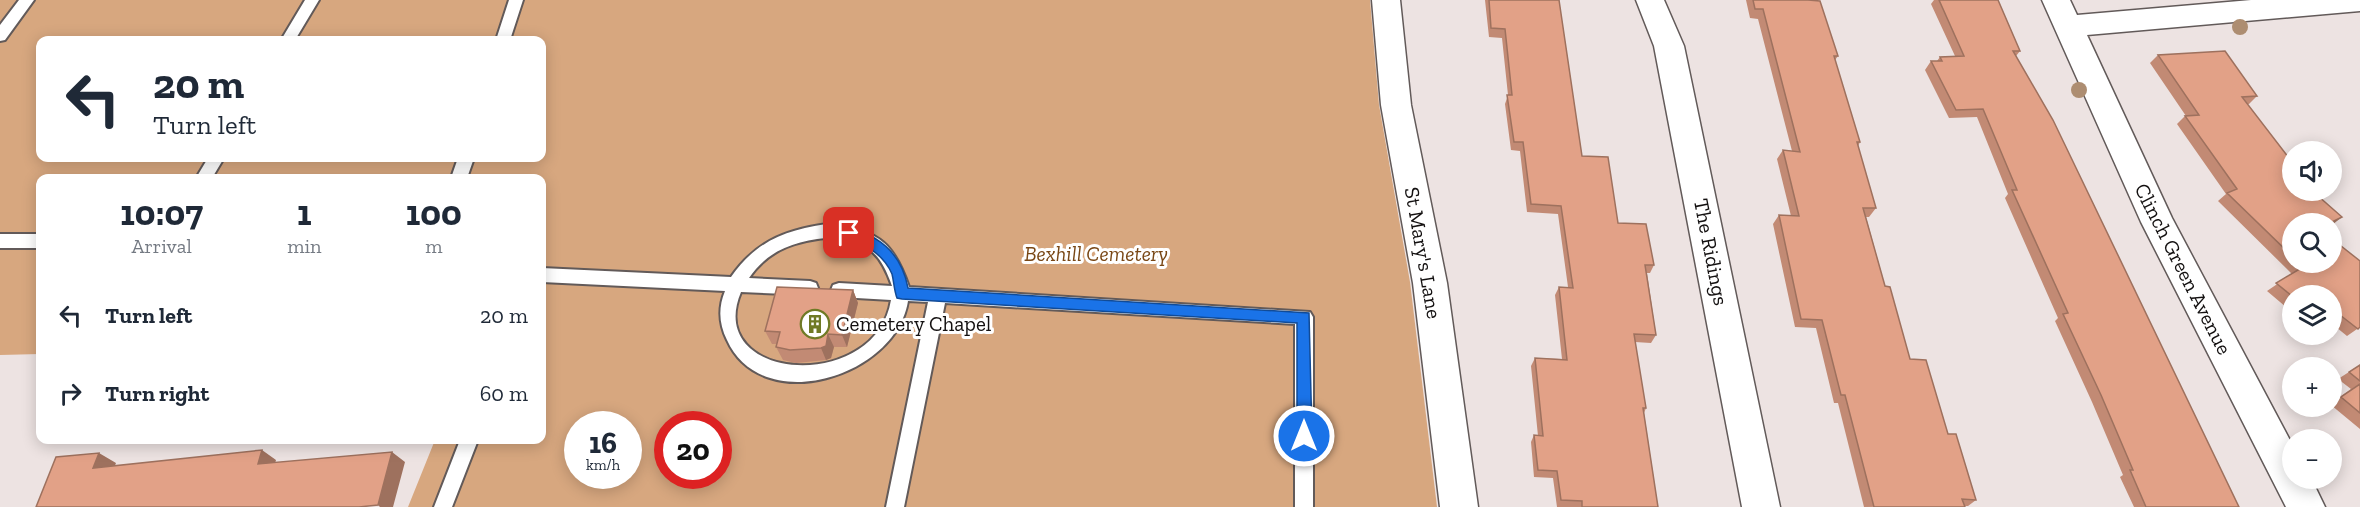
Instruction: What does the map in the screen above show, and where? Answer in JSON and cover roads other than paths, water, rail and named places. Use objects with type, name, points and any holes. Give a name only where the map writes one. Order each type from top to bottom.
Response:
[{"type":"street","name":"St Mary's Lane","points":[[1386,0],[1396,105],[1430,283],[1459,507]]},
{"type":"street","name":"The Ridings","points":[[1650,0],[1669,46],[1761,507]]},
{"type":"street","name":"Clinch Green Avenue","points":[[2306,507],[2157,222],[2063,13],[2360,1]]},
{"type":"lane","points":[[0,36],[27,0]]},
{"type":"lane","points":[[290,36],[312,0]]},
{"type":"lane","points":[[504,36],[516,0]]},
{"type":"lane","points":[[835,230],[863,237],[885,252],[898,273],[902,294],[890,329],[865,355],[830,372],[793,376],[759,367],[736,346],[727,318],[734,284],[750,263],[774,244],[804,233],[835,230]]},
{"type":"lane","points":[[0,240],[36,241]]},
{"type":"lane","points":[[546,275],[810,288]]},
{"type":"lane","points":[[839,290],[1304,317],[1304,507]]},
{"type":"lane","points":[[895,507],[938,296]]},
{"type":"lane","points":[[443,507],[467,444]]},
{"type":"place","name":"Cemetery Chapel","points":[[815,324]]},
{"type":"park label","name":"Bexhill Cemetery","points":[[1096,254]]}]
